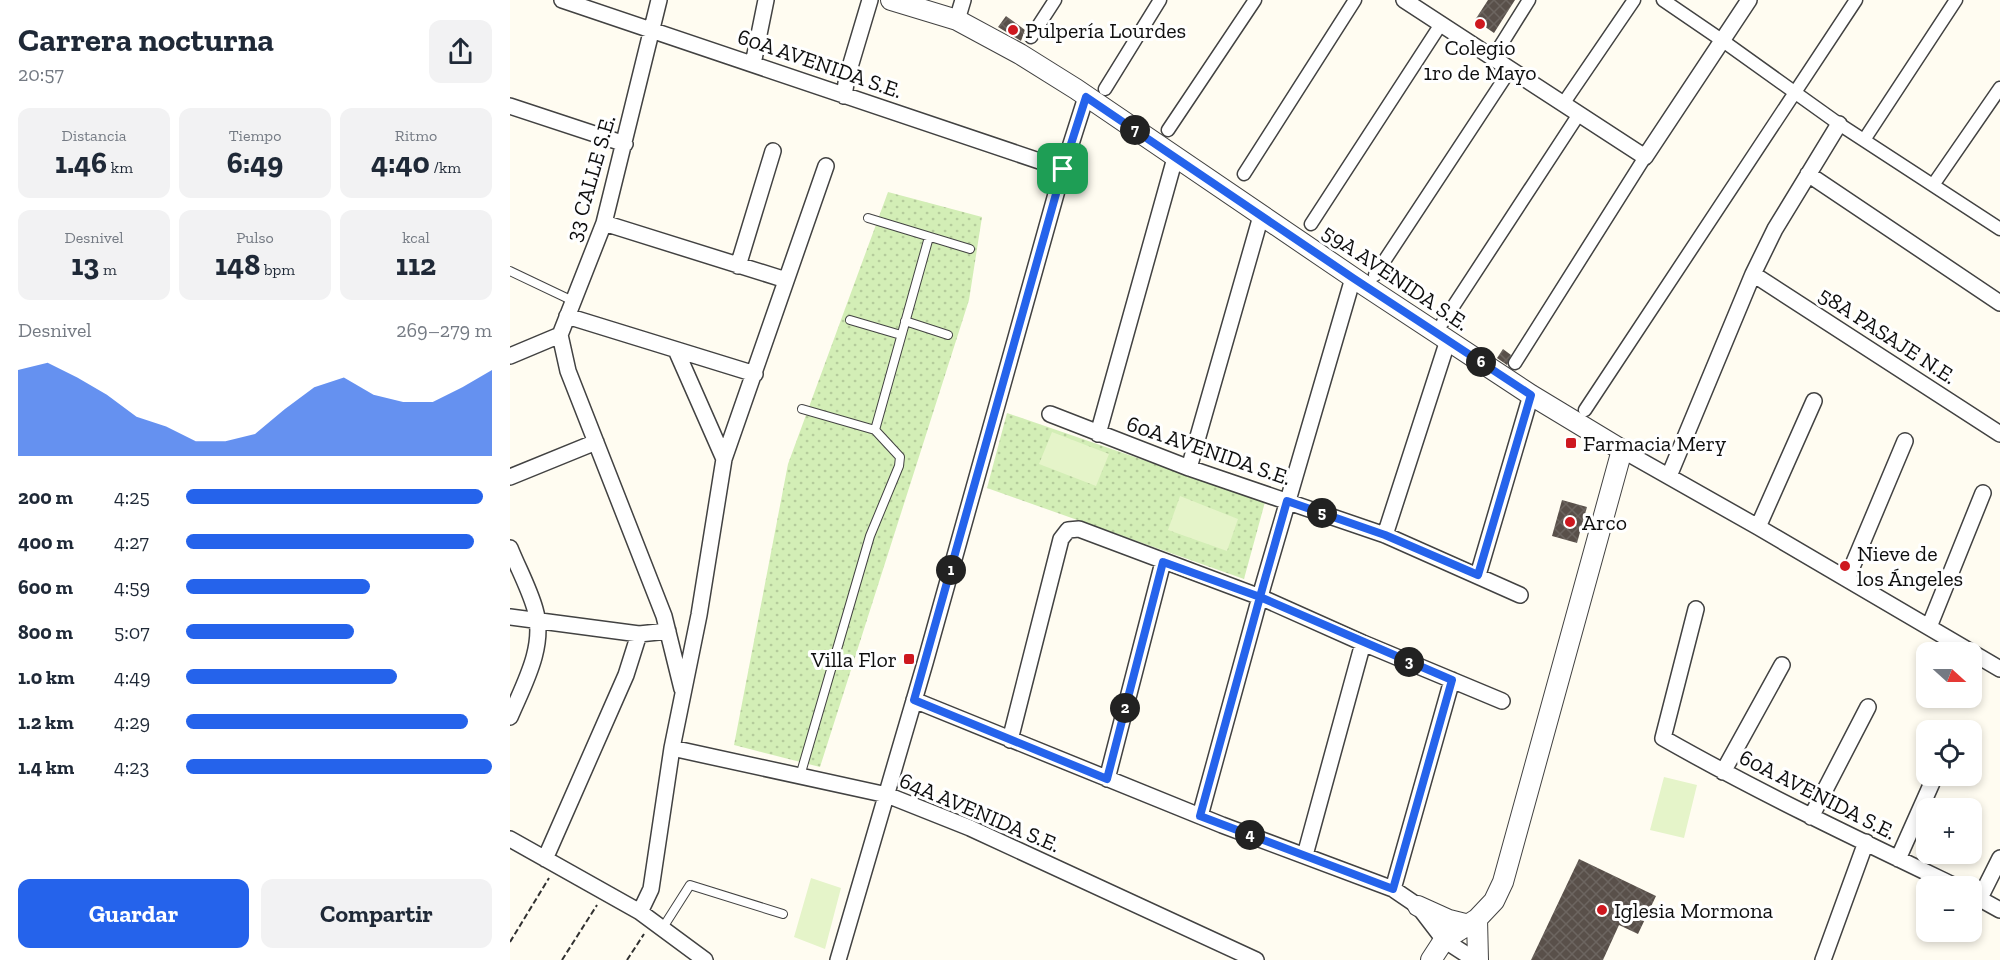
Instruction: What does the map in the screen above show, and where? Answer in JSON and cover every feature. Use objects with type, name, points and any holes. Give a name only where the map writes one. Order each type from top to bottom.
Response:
[{"type":"street","name":"60A AVENIDA S.E.","points":[[562,0],[1063,169]]},
{"type":"street","name":"33 CALLE S.E.","points":[[560,335],[604,223],[659,0]]},
{"type":"street","points":[[753,64],[766,0]]},
{"type":"street","points":[[844,96],[847,77],[870,0]]},
{"type":"street","name":"59A AVENIDA S.E.","points":[[891,0],[957,20],[999,42],[1086,97],[1353,278],[1446,331],[1531,395],[2000,669]]},
{"type":"street","points":[[957,20],[963,0]]},
{"type":"street","points":[[1031,37],[1055,0]]},
{"type":"street","points":[[1105,89],[1160,0]]},
{"type":"street","points":[[1168,130],[1255,0]]},
{"type":"street","points":[[1244,174],[1355,0]]},
{"type":"street","points":[[1404,0],[1645,157]]},
{"type":"street","points":[[1498,48],[1529,0]]},
{"type":"street","points":[[1563,104],[1634,0]]},
{"type":"street","points":[[1663,0],[1723,40],[1839,124],[2000,229]]},
{"type":"street","points":[[1515,363],[1645,157],[1749,0]]},
{"type":"street","points":[[1585,410],[1856,0]]},
{"type":"street","points":[[1864,140],[1956,0]]},
{"type":"street","points":[[1311,224],[1441,24]]},
{"type":"street","points":[[1375,275],[1510,70]]},
{"type":"street","points":[[1933,185],[2000,88]]},
{"type":"street","points":[[838,960],[914,700],[1063,169],[1086,97]]},
{"type":"street","points":[[510,106],[625,144]]},
{"type":"street","points":[[1385,535],[1446,331],[1579,114]]},
{"type":"street","points":[[1669,476],[1752,274],[1775,229],[1839,124]]},
{"type":"street","points":[[738,266],[773,151]]},
{"type":"street","points":[[1098,434],[1176,158]]},
{"type":"street","points":[[639,912],[651,889],[672,748],[699,615],[724,459],[826,166]]},
{"type":"street","points":[[1808,174],[2000,303]]},
{"type":"street","points":[[1189,468],[1261,216]]},
{"type":"street","points":[[604,223],[786,280]]},
{"type":"street","name":"58A PASAJE N.E.","points":[[1752,274],[2000,434]]},
{"type":"street","points":[[1200,816],[1287,501],[1353,278]]},
{"type":"street","points":[[567,316],[754,374]]},
{"type":"street","points":[[510,357],[560,335],[568,371],[664,616],[683,692]]},
{"type":"street","points":[[675,350],[724,459]]},
{"type":"street","points":[[1478,575],[1531,395]]},
{"type":"street","points":[[1758,527],[1814,401]]},
{"type":"street","name":"60A AVENIDA S.E.","points":[[1050,414],[1189,468],[1385,535],[1520,595]]},
{"type":"street","points":[[1847,579],[1905,441]]},
{"type":"street","points":[[510,477],[596,442]]},
{"type":"street","points":[[1431,960],[1444,940],[1473,922],[1494,901],[1503,882],[1622,450]]},
{"type":"street","points":[[1929,627],[1983,493]]},
{"type":"street","points":[[1010,740],[1061,539],[1068,530],[1079,529],[1260,597],[1502,701]]},
{"type":"street","points":[[510,548],[535,608],[537,620],[537,641],[532,667],[510,717]]},
{"type":"street","points":[[1107,779],[1163,562]]},
{"type":"street","name":"60A AVENIDA S.E.","points":[[1696,609],[1663,738],[1811,817],[1934,876]]},
{"type":"street","points":[[510,617],[639,634],[668,632]]},
{"type":"street","points":[[551,862],[626,675],[639,634]]},
{"type":"street","points":[[1305,855],[1363,643]]},
{"type":"street","points":[[1723,772],[1782,664]]},
{"type":"street","points":[[1393,889],[1452,680]]},
{"type":"street","points":[[914,700],[1200,816],[1393,889],[1418,906],[1449,920],[1473,922]]},
{"type":"street","points":[[1811,817],[1868,707]]},
{"type":"street","name":"64A AVENIDA S.E.","points":[[672,748],[886,795],[970,828],[1256,960]]},
{"type":"street","points":[[1898,859],[1931,786]]},
{"type":"street","points":[[510,839],[639,912],[705,960]]},
{"type":"street","points":[[1823,960],[1866,842]]},
{"type":"street","points":[[1982,885],[2000,858]]},
{"type":"street","points":[[1982,900],[2000,910]]},
{"type":"street","points":[[1418,906],[1444,940],[1477,960]]},
{"type":"street","points":[[1473,922],[1477,960]]},
{"type":"lane","points":[[868,218],[970,249]]},
{"type":"lane","points":[[875,430],[929,237]]},
{"type":"lane","points":[[510,271],[573,301]]},
{"type":"lane","points":[[850,320],[901,335]]},
{"type":"lane","points":[[905,321],[948,335]]},
{"type":"lane","points":[[800,776],[870,536],[899,466],[900,457],[875,430],[802,409]]},
{"type":"lane","points":[[657,925],[690,885],[783,914]]},
{"type":"path","points":[[510,942],[551,862]]},
{"type":"path","points":[[562,960],[604,892]]},
{"type":"path","points":[[627,960],[657,925]]},
{"type":"green space","points":[[888,192],[982,217],[969,300],[820,767],[734,745],[788,464]]},
{"type":"green space","points":[[1007,413],[1265,502],[1244,579],[987,488]]},
{"type":"green space","points":[[1052,432],[1109,454],[1096,486],[1039,464]]},
{"type":"green space","points":[[1180,496],[1238,519],[1227,551],[1168,530]]},
{"type":"green space","points":[[1664,777],[1697,785],[1684,838],[1650,830]]},
{"type":"green space","points":[[811,878],[841,888],[825,949],[794,937]]},
{"type":"building","points":[[1488,0],[1515,0],[1494,33],[1475,20]]},
{"type":"building","name":"Pulpería Lourdes","points":[[1006,16],[1025,30],[1021,41],[998,27]]},
{"type":"building","points":[[1503,349],[1511,355],[1507,365],[1497,358]]},
{"type":"building","name":"Arco","points":[[1562,500],[1587,507],[1577,543],[1552,536]]},
{"type":"building","name":"Iglesia Mormona","points":[[1579,859],[1656,896],[1638,934],[1619,925],[1603,960],[1531,960]]},
{"type":"place","name":"Colegio 1ro de Mayo","points":[[1480,24]]},
{"type":"place","name":"Pulpería Lourdes","points":[[1013,30]]},
{"type":"place","name":"Farmacia Mery","points":[[1571,443]]},
{"type":"place","name":"Arco","points":[[1570,522]]},
{"type":"place","name":"Nieve de los Ángeles","points":[[1845,566]]},
{"type":"place","name":"Villa Flor","points":[[909,659]]},
{"type":"place","name":"Iglesia Mormona","points":[[1602,910]]},
{"type":"route","points":[[1063,169],[914,700],[1107,779],[1163,562],[1260,597],[1452,680],[1393,889],[1200,816],[1260,597],[1263,586],[1287,501],[1385,535],[1478,575],[1531,395],[1353,278],[1086,97],[1063,169]]}]
